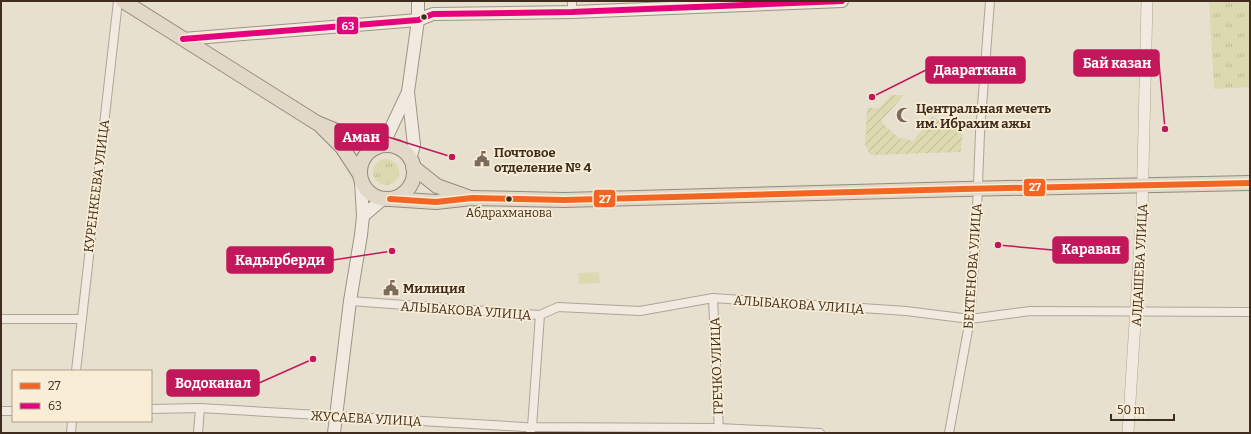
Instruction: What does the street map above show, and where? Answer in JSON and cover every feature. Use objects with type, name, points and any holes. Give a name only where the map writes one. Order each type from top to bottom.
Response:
[{"type":"highway","points":[[123,1],[317,123],[379,146],[399,148],[412,163],[437,186],[472,198]]},
{"type":"highway","points":[[317,123],[342,147],[370,193],[386,199],[436,202],[472,198],[564,200],[977,188],[1250,183]]},
{"type":"highway","points":[[360,177],[363,158],[379,146]]},
{"type":"highway","points":[[386,199],[403,194],[408,189],[414,175],[412,163]]},
{"type":"main road","points":[[412,163],[414,145],[408,92],[418,20],[418,1]]},
{"type":"main road","points":[[183,39],[418,20],[433,14],[572,7],[842,1]]},
{"type":"main road","points":[[379,146],[408,92]]},
{"type":"main road","points":[[334,433],[350,301],[363,216],[360,177]]},
{"type":"main road","points":[[363,216],[386,199]]},
{"type":"street","name":"КУРЕНКЕЕВА УЛИЦА","points":[[76,370],[118,1]]},
{"type":"street","name":"БЕКТЕНОВА УЛИЦА","points":[[949,433],[970,319],[976,235],[977,188],[990,1]]},
{"type":"street","name":"АЛДАШЕВА УЛИЦА","points":[[1128,433],[1137,310],[1148,1]]},
{"type":"street","name":"АЛЫБАКОВА УЛИЦА","points":[[350,301],[540,315],[558,307],[640,311],[713,298],[906,311],[970,319],[1030,311],[1137,310],[1250,312]]},
{"type":"street","name":"ГРЕЧКО УЛИЦА","points":[[713,298],[719,431]]},
{"type":"street","points":[[531,430],[540,315]]},
{"type":"street","points":[[1,319],[81,319]]},
{"type":"street","points":[[198,433],[200,408]]},
{"type":"street","name":"ЖУСАЕВА УЛИЦА","points":[[152,409],[200,408],[531,430],[820,433]]},
{"type":"street","points":[[1,411],[12,411]]},
{"type":"street","points":[[71,433],[72,422]]},
{"type":"green space","points":[[1209,1],[1250,1],[1250,87],[1214,89]]},
{"type":"green space","points":[[891,95],[904,95],[882,120],[883,124],[899,138],[913,141],[932,117],[956,128],[962,135],[961,152],[870,155],[865,145],[867,108],[879,108]]},
{"type":"green space","points":[[386,159],[395,163],[399,172],[395,181],[386,185],[377,181],[373,172],[377,163]]},
{"type":"green space","points":[[599,272],[600,283],[579,284],[578,273]]},
{"type":"transit line","name":"63","points":[[183,39],[418,20],[433,14],[572,12],[842,1]]},
{"type":"transit line","name":"27","points":[[390,199],[436,202],[472,198],[564,200],[1250,183]]},
{"type":"place","name":"Даараткана","points":[[872,97]]},
{"type":"place","name":"Центральная мечеть им. Ибрахим ажы","points":[[904,115]]},
{"type":"place","name":"Бай казан","points":[[1165,129]]},
{"type":"place","name":"Аман","points":[[452,157]]},
{"type":"place","name":"Почтовое отделение № 4","points":[[482,159]]},
{"type":"place","name":"Абдрахманова","points":[[509,199]]},
{"type":"place","name":"Караван","points":[[998,245]]},
{"type":"place","name":"Кадырберди","points":[[392,251]]},
{"type":"place","name":"Милиция","points":[[391,288]]},
{"type":"place","name":"Водоканал","points":[[313,359]]}]
